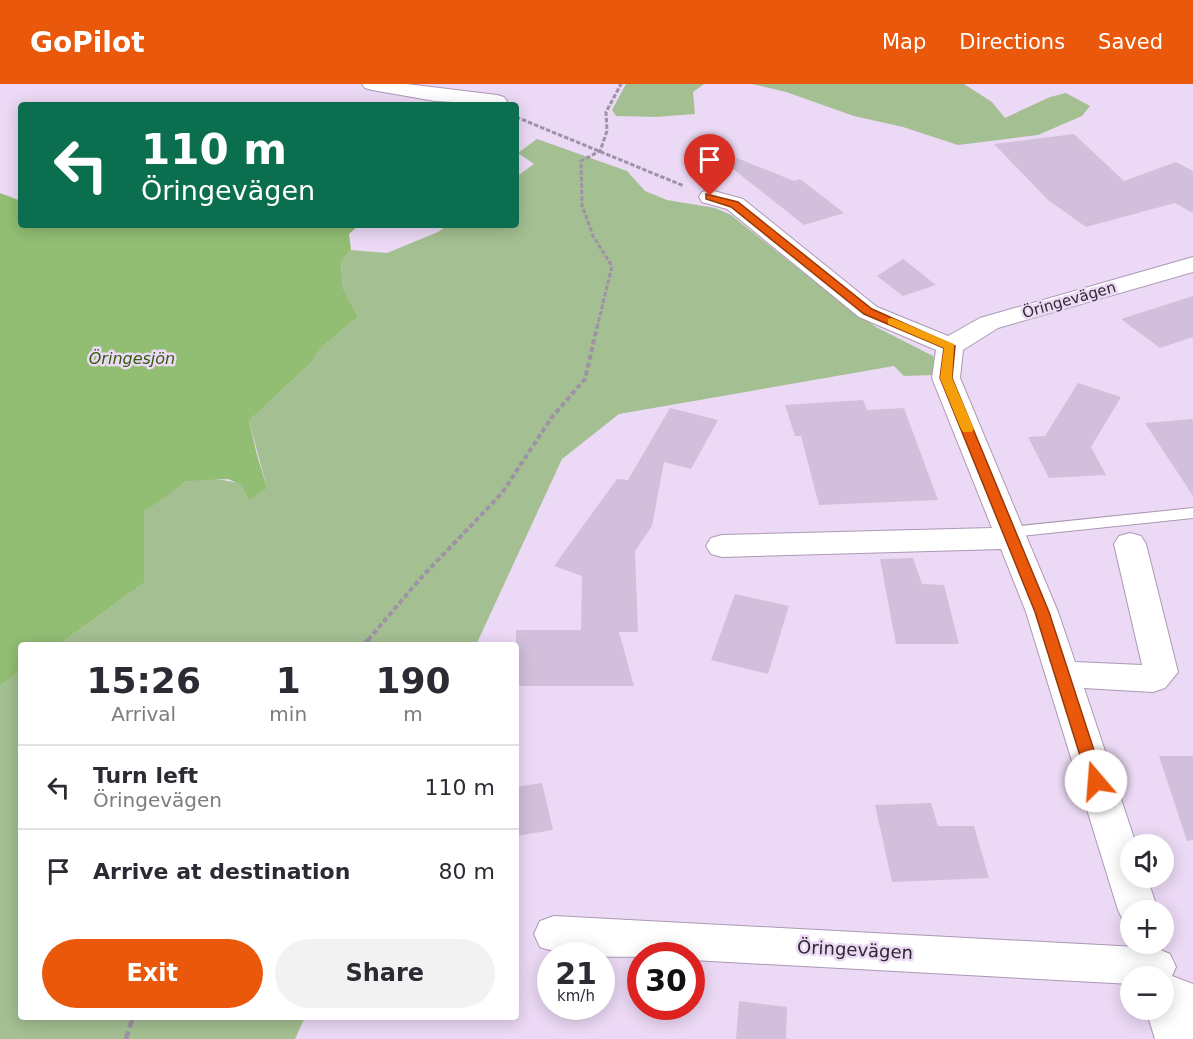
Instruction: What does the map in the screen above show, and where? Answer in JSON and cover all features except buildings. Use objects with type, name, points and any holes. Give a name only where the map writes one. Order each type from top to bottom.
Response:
[{"type":"street","points":[[376,84],[435,95],[497,101]]},
{"type":"street","points":[[710,196],[735,204],[868,312],[950,346],[946,378],[1042,612],[1135,900]]},
{"type":"street","name":"Öringevägen","points":[[950,346],[989,323],[1193,264]]},
{"type":"street","points":[[722,546],[1011,535]]},
{"type":"street","points":[[1062,674],[1152,678],[1161,672],[1130,544]]},
{"type":"street","name":"Öringevägen","points":[[554,934],[1120,972]]},
{"type":"street","name":"Öringevägen","points":[[1174,988],[1193,1004]]},
{"type":"street","points":[[1171,1020],[1176,1039]]},
{"type":"lane","points":[[1011,535],[1193,513]]},
{"type":"path","points":[[367,642],[420,579],[501,493],[552,417],[585,379],[612,266],[593,236],[582,205],[581,161],[600,151],[607,131],[606,112],[621,84]]},
{"type":"path","points":[[519,118],[710,196]]},
{"type":"path","points":[[126,1039],[132,1020]]},
{"type":"shaded area","points":[[626,84],[704,84],[693,92],[695,114],[656,117],[616,116],[612,110]]},
{"type":"shaded area","points":[[752,84],[964,84],[992,102],[1005,118],[1050,97],[1066,93],[1090,106],[1082,116],[1038,135],[958,145],[903,127],[854,116],[786,92]]},
{"type":"shaded area","points":[[537,139],[627,171],[645,191],[667,200],[715,208],[731,215],[839,301],[876,327],[933,356],[936,365],[933,375],[904,376],[894,366],[619,414],[562,459],[477,642],[62,642],[144,583],[144,512],[171,490],[182,483],[196,479],[227,481],[267,488],[249,421],[311,363],[322,347],[358,317],[343,288],[341,262],[351,250],[387,253],[444,228],[519,228],[519,175],[534,164],[519,152]]},
{"type":"shaded area","points":[[18,673],[18,1020],[304,1020],[295,1039],[0,1039],[0,686]]},
{"type":"water","name":"Öringesjön","points":[[0,193],[18,200],[18,228],[356,228],[349,234],[351,250],[341,262],[343,288],[358,317],[322,347],[311,363],[249,421],[267,488],[249,500],[242,485],[228,479],[186,481],[144,512],[144,583],[62,642],[18,642],[18,673],[0,686]]},
{"type":"slow traffic","points":[[892,322],[950,346],[946,378],[968,429]]},
{"type":"route","points":[[710,196],[735,204],[868,312],[950,346],[946,378],[1042,612],[1096,781]]}]
